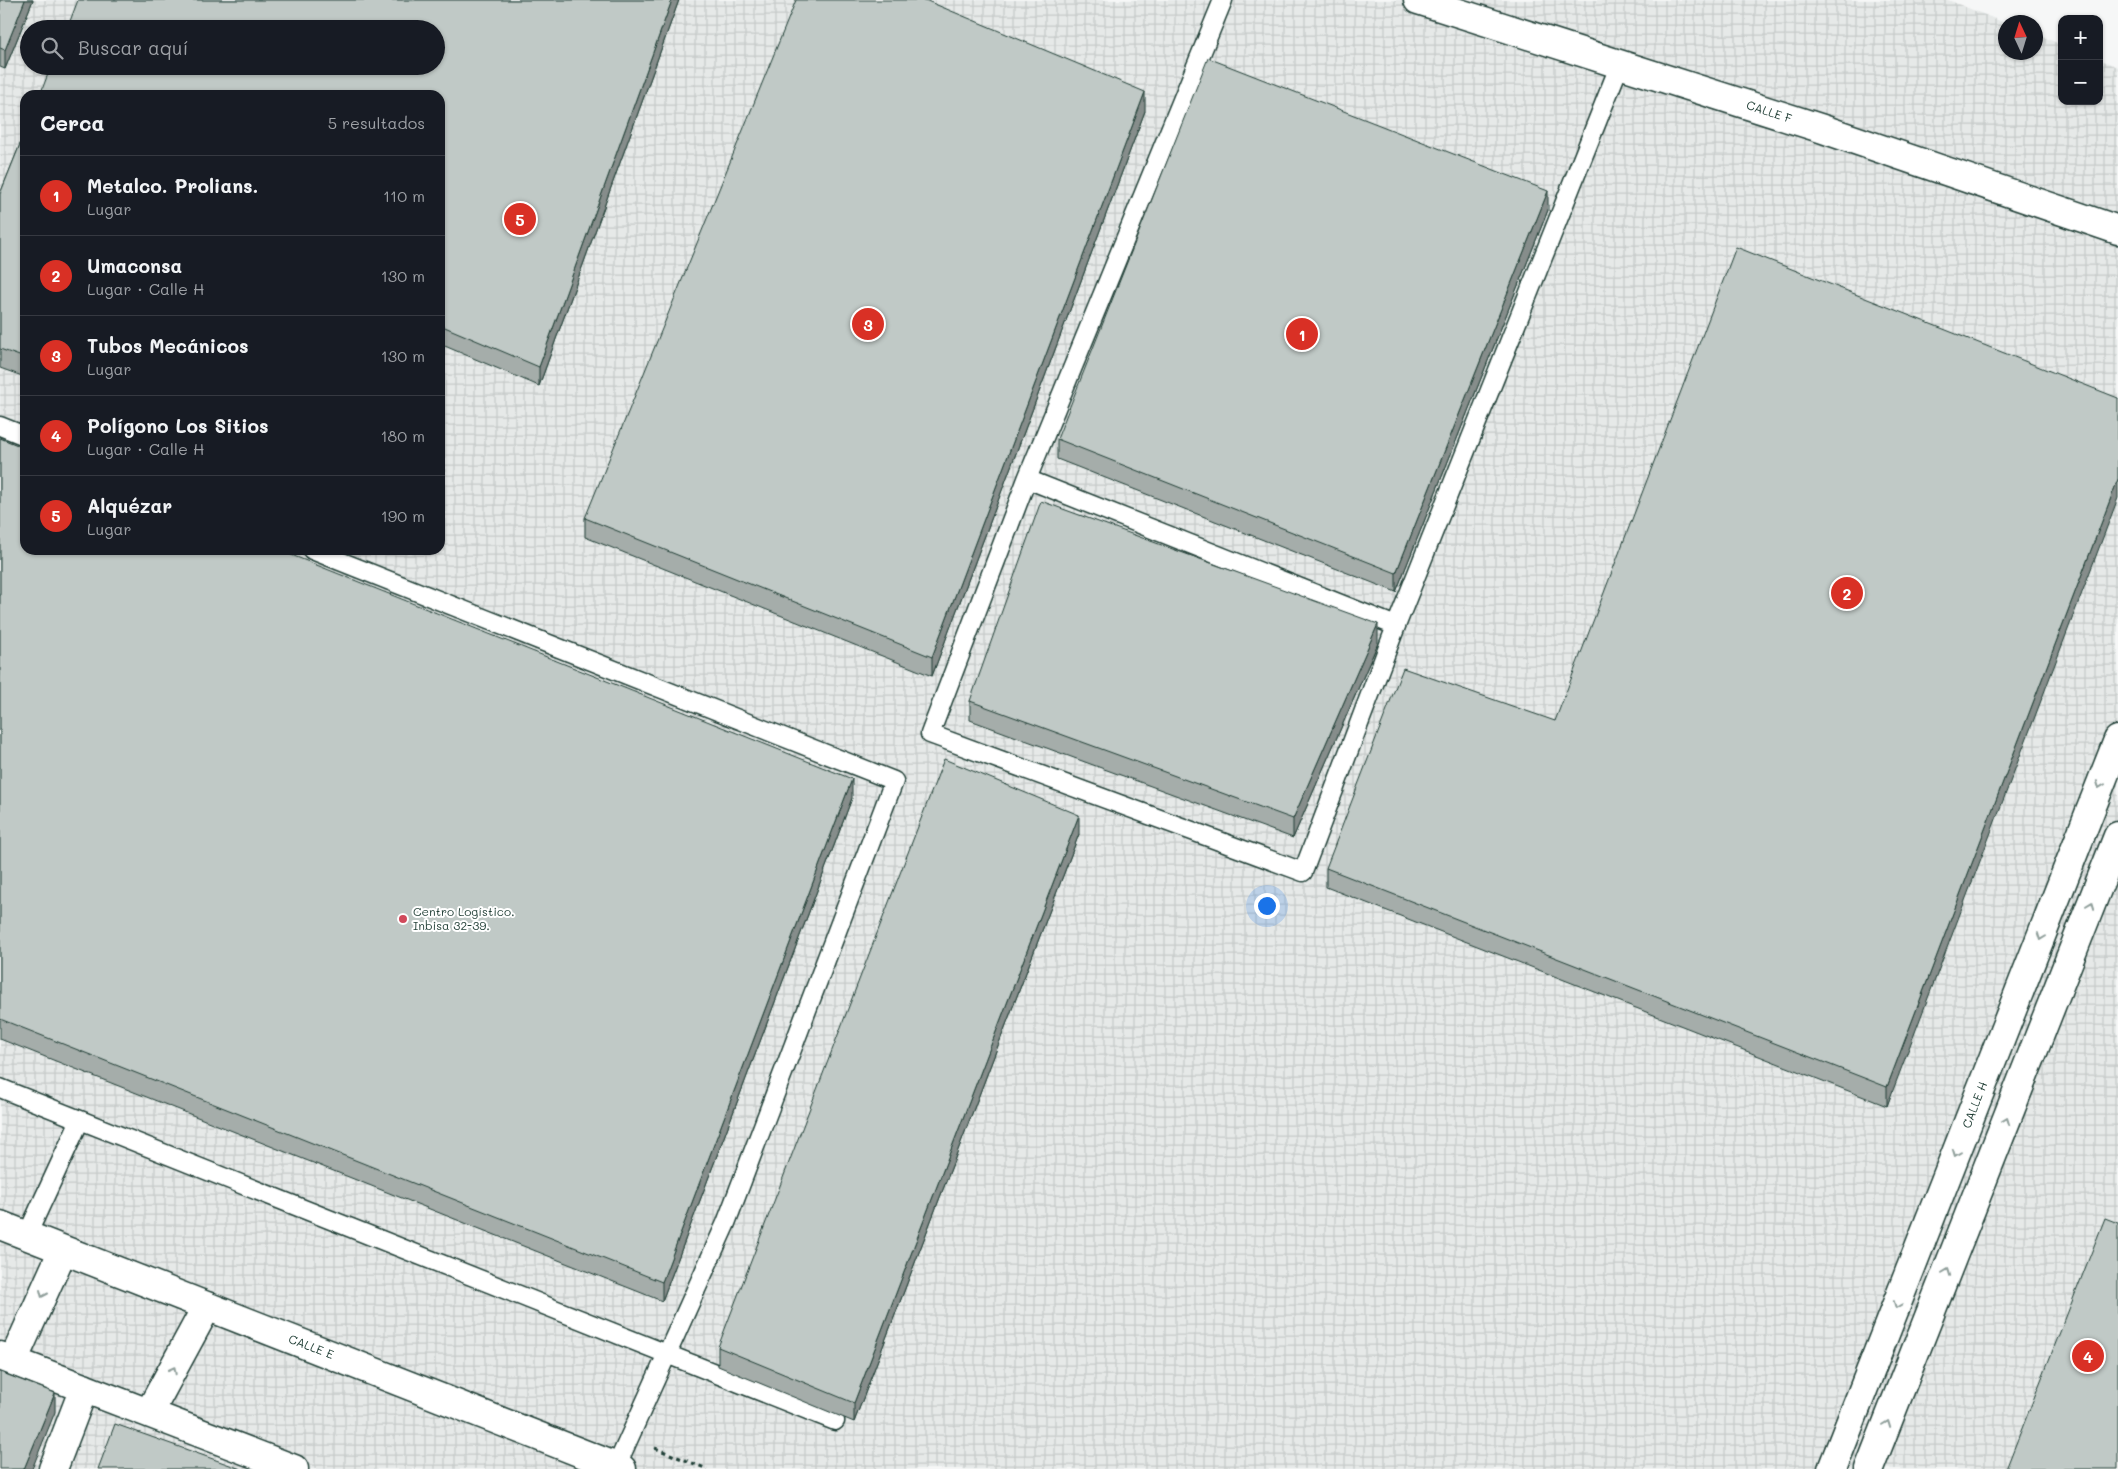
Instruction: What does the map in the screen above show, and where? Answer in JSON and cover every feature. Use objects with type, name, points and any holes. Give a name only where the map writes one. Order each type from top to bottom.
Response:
[{"type":"street","name":"CALLE F","points":[[1418,0],[1820,128],[2118,230]]},
{"type":"street","name":"CALLE H","points":[[1832,1469],[2118,740]]},
{"type":"street","points":[[1869,1469],[2118,836]]},
{"type":"street","name":"CALLE E","points":[[0,1225],[619,1468]]},
{"type":"street","points":[[63,1250],[7,1359],[294,1469]]},
{"type":"street","points":[[149,1413],[207,1306]]},
{"type":"street","points":[[53,1469],[84,1388]]},
{"type":"lane","points":[[1223,0],[1027,479],[930,734],[1303,872],[1396,626],[1620,64]]},
{"type":"lane","points":[[0,426],[20,434]]},
{"type":"lane","points":[[1027,479],[1396,626]]},
{"type":"lane","points":[[325,555],[894,781],[726,1223],[619,1468]]},
{"type":"lane","points":[[0,1088],[669,1353],[835,1421]]},
{"type":"lane","points":[[27,1235],[80,1120]]},
{"type":"shaded area","points":[[0,0],[1948,0],[1998,20],[1998,60],[2043,60],[2043,37],[2058,43],[2058,105],[2103,105],[2103,61],[2118,67],[2118,1469],[0,1469]]},
{"type":"building","points":[[0,0],[25,0],[5,50],[0,48]]},
{"type":"building","points":[[78,0],[672,0],[539,367],[445,327],[445,90],[42,90],[48,75],[445,75],[445,20],[70,20]]},
{"type":"building","points":[[796,0],[925,0],[1145,92],[932,657],[585,518]]},
{"type":"building","points":[[1208,58],[1548,191],[1396,573],[1057,439]]},
{"type":"building","points":[[20,144],[20,356],[0,349],[0,194]]},
{"type":"building","points":[[1736,247],[2118,398],[2118,479],[1887,1087],[1326,868],[1403,668],[1555,721]]},
{"type":"building","name":"Centro Logístico. Inbisa 32-39.","points":[[0,438],[20,446],[20,555],[292,555],[852,779],[662,1282],[0,1019]]},
{"type":"building","points":[[1041,501],[1378,624],[1293,819],[970,701]]},
{"type":"building","points":[[944,759],[1079,815],[854,1403],[718,1347]]},
{"type":"building","points":[[2105,1218],[2118,1223],[2118,1469],[2006,1469]]},
{"type":"building","points":[[0,1372],[55,1393],[24,1469],[0,1469]]},
{"type":"building","points":[[115,1424],[241,1469],[98,1469]]},
{"type":"place","name":"Alquézar","points":[[520,219]]},
{"type":"place","name":"Tubos Mecánicos","points":[[868,324]]},
{"type":"place","name":"Metalco. Prolians.","points":[[1302,334]]},
{"type":"place","name":"Umaconsa","points":[[1847,593]]},
{"type":"place","name":"Centro Logístico. Inbisa 32-39.","points":[[403,919]]},
{"type":"place","name":"Polígono Los Sitios","points":[[2088,1356]]}]
